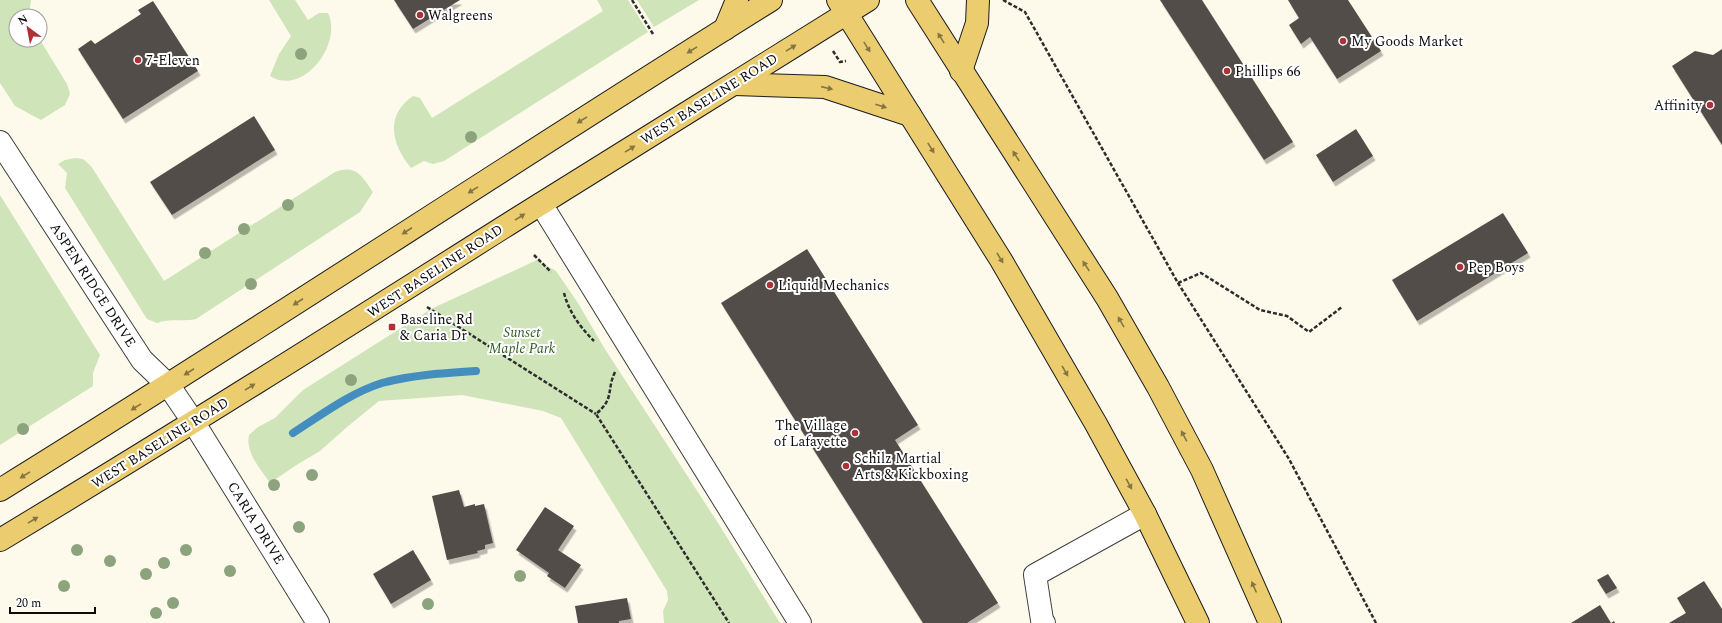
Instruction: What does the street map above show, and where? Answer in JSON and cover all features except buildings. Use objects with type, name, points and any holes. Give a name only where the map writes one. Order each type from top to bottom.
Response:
[{"type":"main road","points":[[725,29],[737,0]]},
{"type":"main road","points":[[0,490],[169,386],[771,0]]},
{"type":"main road","name":"WEST BASELINE ROAD","points":[[0,540],[194,423],[541,204],[735,84],[842,7],[868,0]]},
{"type":"main road","points":[[917,0],[1107,298],[1158,388],[1202,470],[1270,623]]},
{"type":"main road","points":[[962,71],[977,23],[978,0]]},
{"type":"main road","points":[[842,7],[1001,260],[1096,424],[1145,514],[1198,623]]},
{"type":"main road","points":[[735,84],[825,87],[910,115]]},
{"type":"street","name":"ASPEN RIDGE DRIVE","points":[[0,142],[142,360],[169,386],[194,423]]},
{"type":"street","points":[[541,204],[800,623]]},
{"type":"street","name":"CARIA DRIVE","points":[[194,423],[318,623]]},
{"type":"street","points":[[1044,623],[1042,620],[1035,575],[1145,514]]},
{"type":"path","points":[[632,0],[653,34]]},
{"type":"path","points":[[1003,0],[1025,12],[1178,283],[1289,459],[1376,623]]},
{"type":"path","points":[[833,51],[840,62],[851,59]]},
{"type":"path","points":[[534,255],[552,274]]},
{"type":"path","points":[[1178,283],[1201,273],[1260,310],[1287,316],[1309,332],[1342,307]]},
{"type":"path","points":[[563,291],[568,308],[584,332],[595,342]]},
{"type":"path","points":[[424,304],[596,414],[729,623]]},
{"type":"path","points":[[596,414],[605,406],[608,400],[612,379],[615,372],[637,358]]},
{"type":"path","points":[[612,366],[615,372]]},
{"type":"green space","points":[[0,0],[31,0],[30,8],[8,8],[8,48],[45,48],[67,84],[70,94],[65,105],[41,120],[15,106],[0,83]]},
{"type":"green space","points":[[269,0],[295,0],[308,20],[319,13],[328,13],[331,25],[330,39],[325,52],[317,64],[307,73],[295,79],[283,81],[270,76],[279,54],[291,36]]},
{"type":"green space","points":[[597,0],[628,0],[648,32],[444,161],[433,164],[424,161],[411,168],[399,150],[394,131],[398,112],[404,104],[413,96],[420,98],[432,118],[603,11]]},
{"type":"green space","points":[[637,0],[699,0],[654,27]]},
{"type":"green space","points":[[75,158],[83,159],[91,166],[164,281],[335,172],[348,170],[358,173],[373,192],[360,212],[196,319],[157,323],[147,319],[65,188],[67,173],[58,164],[65,160]]},
{"type":"green space","points":[[0,195],[100,355],[93,373],[93,386],[0,445]]},
{"type":"green space","name":"Sunset Maple Park","points":[[537,260],[556,271],[578,303],[603,346],[718,523],[780,623],[664,623],[663,611],[668,600],[667,591],[561,418],[543,411],[462,395],[379,401],[320,451],[270,483],[258,466],[249,448],[249,435],[258,427],[275,418],[303,390],[431,309]]},
{"type":"waterway","points":[[293,433],[347,398],[370,387],[393,380],[416,376],[476,371]]},
{"type":"place","name":"Walgreens","points":[[420,15]]},
{"type":"place","name":"My Goods Market","points":[[1343,41]]},
{"type":"place","name":"7-Eleven","points":[[138,60]]},
{"type":"place","name":"Phillips 66","points":[[1227,71]]},
{"type":"place","name":"Affinity","points":[[1710,105]]},
{"type":"place","name":"Pep Boys","points":[[1460,267]]},
{"type":"place","name":"Liquid Mechanics","points":[[770,285]]},
{"type":"place","name":"Baseline Rd & Caria Dr","points":[[392,327]]},
{"type":"place","name":"The Village of Lafayette","points":[[855,433]]},
{"type":"place","name":"Schilz Martial Arts & Kickboxing","points":[[846,466]]}]
